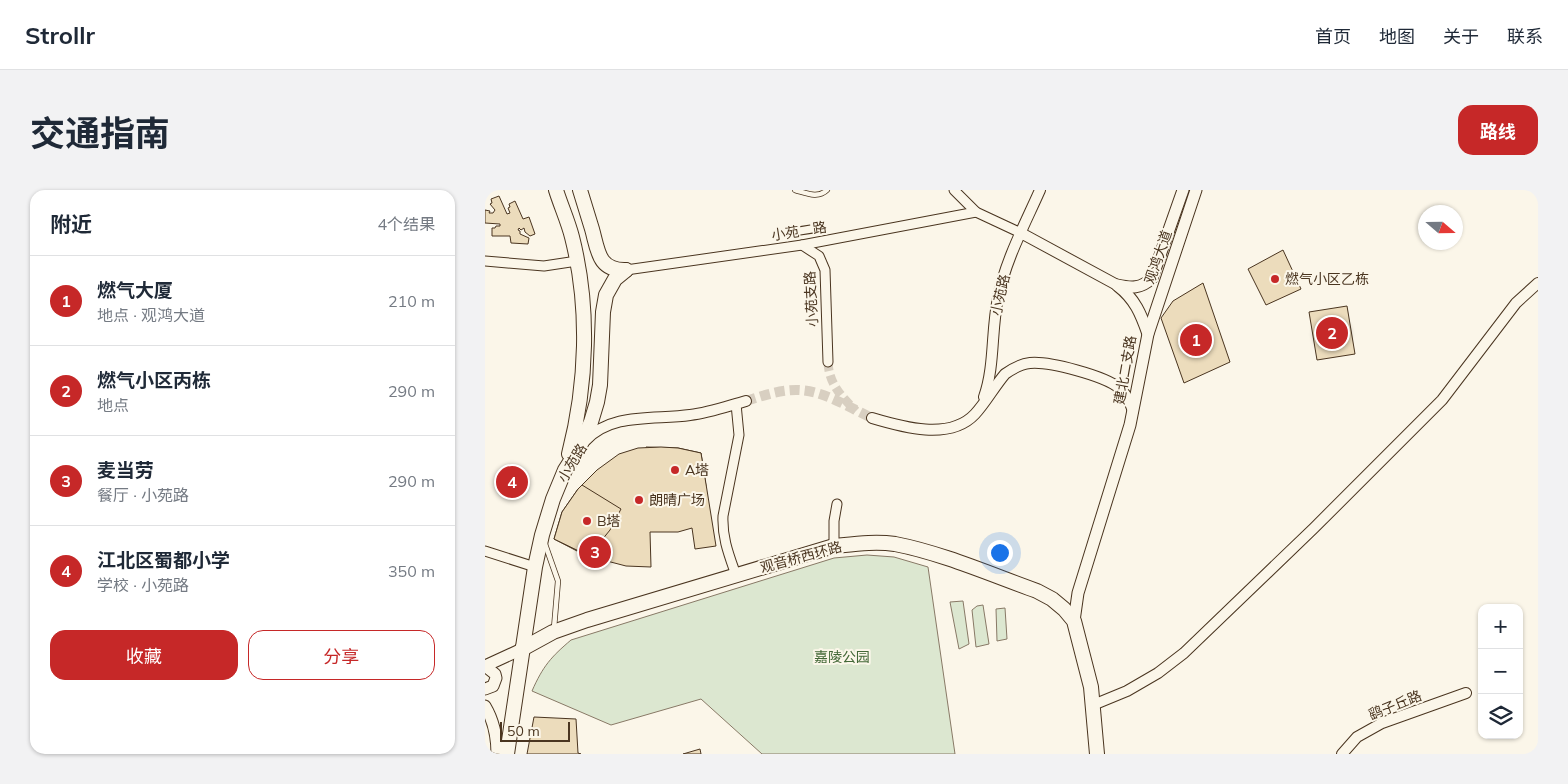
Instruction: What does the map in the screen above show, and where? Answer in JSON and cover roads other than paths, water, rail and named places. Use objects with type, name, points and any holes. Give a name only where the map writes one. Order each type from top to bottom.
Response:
[{"type":"main road","points":[[556,190],[572,237],[577,261],[584,334],[584,362],[576,428],[565,470]]},
{"type":"main road","points":[[580,190],[599,256],[610,268],[626,270]]},
{"type":"main road","name":"观鸿大道","points":[[1117,285],[1131,288],[1139,287],[1146,284],[1152,278],[1183,190]]},
{"type":"main road","name":"观鸿大道","points":[[1148,334],[1196,190]]},
{"type":"main road","points":[[579,448],[591,422],[597,402],[601,367],[603,312],[606,295],[615,279],[626,270]]},
{"type":"main road","name":"建北二支路","points":[[1074,621],[1078,593],[1133,412],[1148,334],[1134,301],[1117,285]]},
{"type":"main road","name":"小苑路","points":[[522,649],[542,535],[565,470],[579,448]]},
{"type":"main road","name":"观音桥西环路","points":[[522,649],[553,632],[834,546],[864,543],[894,544],[927,552],[1037,591],[1052,599],[1064,609],[1074,621],[1091,687],[1097,754]]},
{"type":"main road","points":[[485,689],[493,686],[496,678],[495,674],[485,666],[522,649]]},
{"type":"main road","points":[[507,754],[522,649]]},
{"type":"main road","points":[[485,706],[493,722],[497,740],[497,754]]},
{"type":"street","name":"建北二支路","points":[[954,190],[976,212],[1021,233],[1117,285]]},
{"type":"street","name":"小苑路","points":[[981,406],[988,383],[995,312],[1000,285],[1040,190]]},
{"type":"street","name":"小苑二路","points":[[626,270],[802,245],[976,212]]},
{"type":"street","name":"小苑支路","points":[[802,245],[819,256],[825,270],[828,362]]},
{"type":"street","points":[[485,261],[544,266],[577,261]]},
{"type":"street","points":[[1093,705],[1127,691],[1158,673],[1185,653],[1442,400],[1516,303],[1538,283]]},
{"type":"street","points":[[872,418],[909,428],[951,428],[968,420],[999,381],[1011,370],[1029,363],[1037,363],[1097,376],[1109,381],[1126,395],[1133,412]]},
{"type":"street","points":[[736,575],[724,540],[723,516],[739,434],[741,402]]},
{"type":"street","name":"小苑路","points":[[579,448],[594,432],[611,423],[690,415],[741,402]]},
{"type":"street","points":[[834,546],[834,521],[837,504]]},
{"type":"street","points":[[485,550],[535,567]]},
{"type":"street","name":"鹞子丘路","points":[[1342,754],[1357,738],[1382,723],[1466,693]]},
{"type":"lane","points":[[795,190],[817,195],[827,190]]},
{"type":"lane","points":[[542,535],[558,581],[553,632]]},
{"type":"tunnel","points":[[828,362],[833,383],[856,411]]},
{"type":"tunnel","points":[[746,401],[783,391],[806,391],[826,396],[872,418]]},
{"type":"place","name":"燃气小区乙栋","points":[[1275,279]]},
{"type":"place","name":"燃气小区丙栋","points":[[1332,333]]},
{"type":"place","name":"燃气大厦","points":[[1196,340]]},
{"type":"place","name":"A塔","points":[[675,470]]},
{"type":"place","name":"江北区蜀都小学","points":[[512,482]]},
{"type":"place","name":"朗晴广场","points":[[639,500]]},
{"type":"place","name":"B塔","points":[[587,521]]},
{"type":"place","name":"麦当劳","points":[[595,552]]},
{"type":"park label","name":"嘉陵公园","points":[[842,657]]}]
